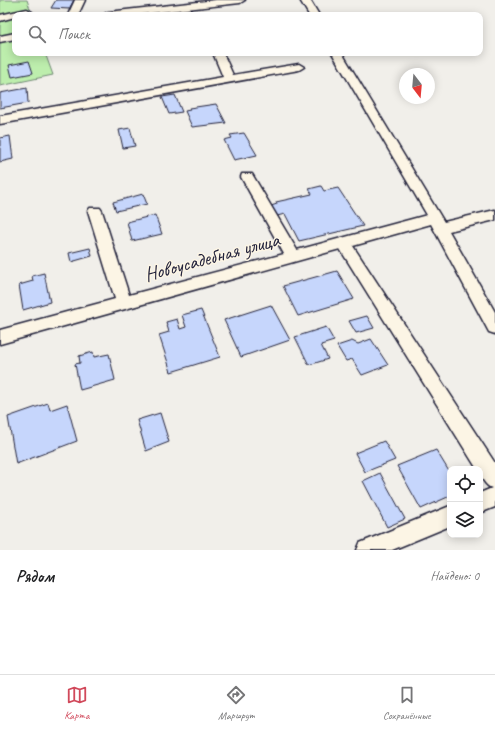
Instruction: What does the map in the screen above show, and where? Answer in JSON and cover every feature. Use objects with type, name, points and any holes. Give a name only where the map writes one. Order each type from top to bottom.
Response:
[{"type":"street","points":[[74,12],[80,0]]},
{"type":"street","points":[[128,12],[196,2],[240,0]]},
{"type":"street","points":[[305,0],[312,12]]},
{"type":"street","points":[[196,2],[200,12]]},
{"type":"street","points":[[0,39],[12,37]]},
{"type":"street","points":[[219,56],[229,78]]},
{"type":"street","points":[[339,56],[438,223],[495,327]]},
{"type":"street","points":[[0,120],[229,78],[299,67]]},
{"type":"street","points":[[247,177],[293,257]]},
{"type":"street","points":[[95,212],[124,303]]},
{"type":"street","name":"Новоусадебная улица","points":[[0,337],[344,244],[438,223],[495,215]]},
{"type":"street","points":[[344,244],[495,480]]},
{"type":"street","points":[[482,502],[495,497]]},
{"type":"street","points":[[367,550],[447,517]]},
{"type":"green space","points":[[0,0],[27,0],[31,12],[12,12],[12,56],[46,56],[53,75],[0,86]]},
{"type":"building","points":[[56,0],[74,0],[69,9],[51,8]]},
{"type":"building","points":[[29,61],[33,73],[12,77],[9,65]]},
{"type":"building","points":[[27,88],[28,103],[0,108],[0,93]]},
{"type":"building","points":[[175,95],[182,112],[169,114],[162,97]]},
{"type":"building","points":[[216,104],[226,123],[192,127],[185,111],[190,110],[189,108]]},
{"type":"building","points":[[130,128],[135,146],[123,148],[119,130]]},
{"type":"building","points":[[244,133],[257,155],[234,160],[224,140],[232,138],[230,135]]},
{"type":"building","points":[[10,136],[13,159],[0,162],[0,138]]},
{"type":"building","points":[[321,186],[324,191],[338,188],[363,226],[299,241],[285,214],[277,216],[271,206],[277,204],[276,202],[312,194],[309,189]]},
{"type":"building","points":[[143,194],[147,204],[116,211],[113,202]]},
{"type":"building","points":[[155,215],[162,234],[132,241],[127,222]]},
{"type":"building","points":[[90,248],[92,256],[71,262],[69,253]]},
{"type":"building","points":[[337,271],[354,299],[298,316],[283,286]]},
{"type":"building","points":[[44,273],[50,302],[23,310],[19,285],[33,281],[32,276]]},
{"type":"building","points":[[271,305],[290,340],[241,357],[224,320]]},
{"type":"building","points":[[201,310],[220,357],[171,372],[159,335],[169,332],[166,322],[177,319],[180,329],[186,327],[182,315]]},
{"type":"building","points":[[367,316],[374,328],[356,333],[349,321]]},
{"type":"building","points":[[326,327],[334,341],[321,345],[328,359],[309,365],[295,337]]},
{"type":"building","points":[[371,339],[388,365],[362,375],[352,359],[346,361],[337,346],[352,341],[358,344]]},
{"type":"building","points":[[93,352],[94,357],[109,354],[115,380],[80,390],[75,364],[80,363],[79,356]]},
{"type":"building","points":[[48,403],[50,410],[67,404],[77,441],[16,464],[8,417]]},
{"type":"building","points":[[160,413],[169,442],[146,451],[137,420]]},
{"type":"building","points":[[384,441],[395,460],[365,472],[355,453]]},
{"type":"building","points":[[436,450],[447,468],[447,497],[421,509],[397,466]]},
{"type":"building","points":[[380,473],[405,519],[387,527],[363,481]]}]
